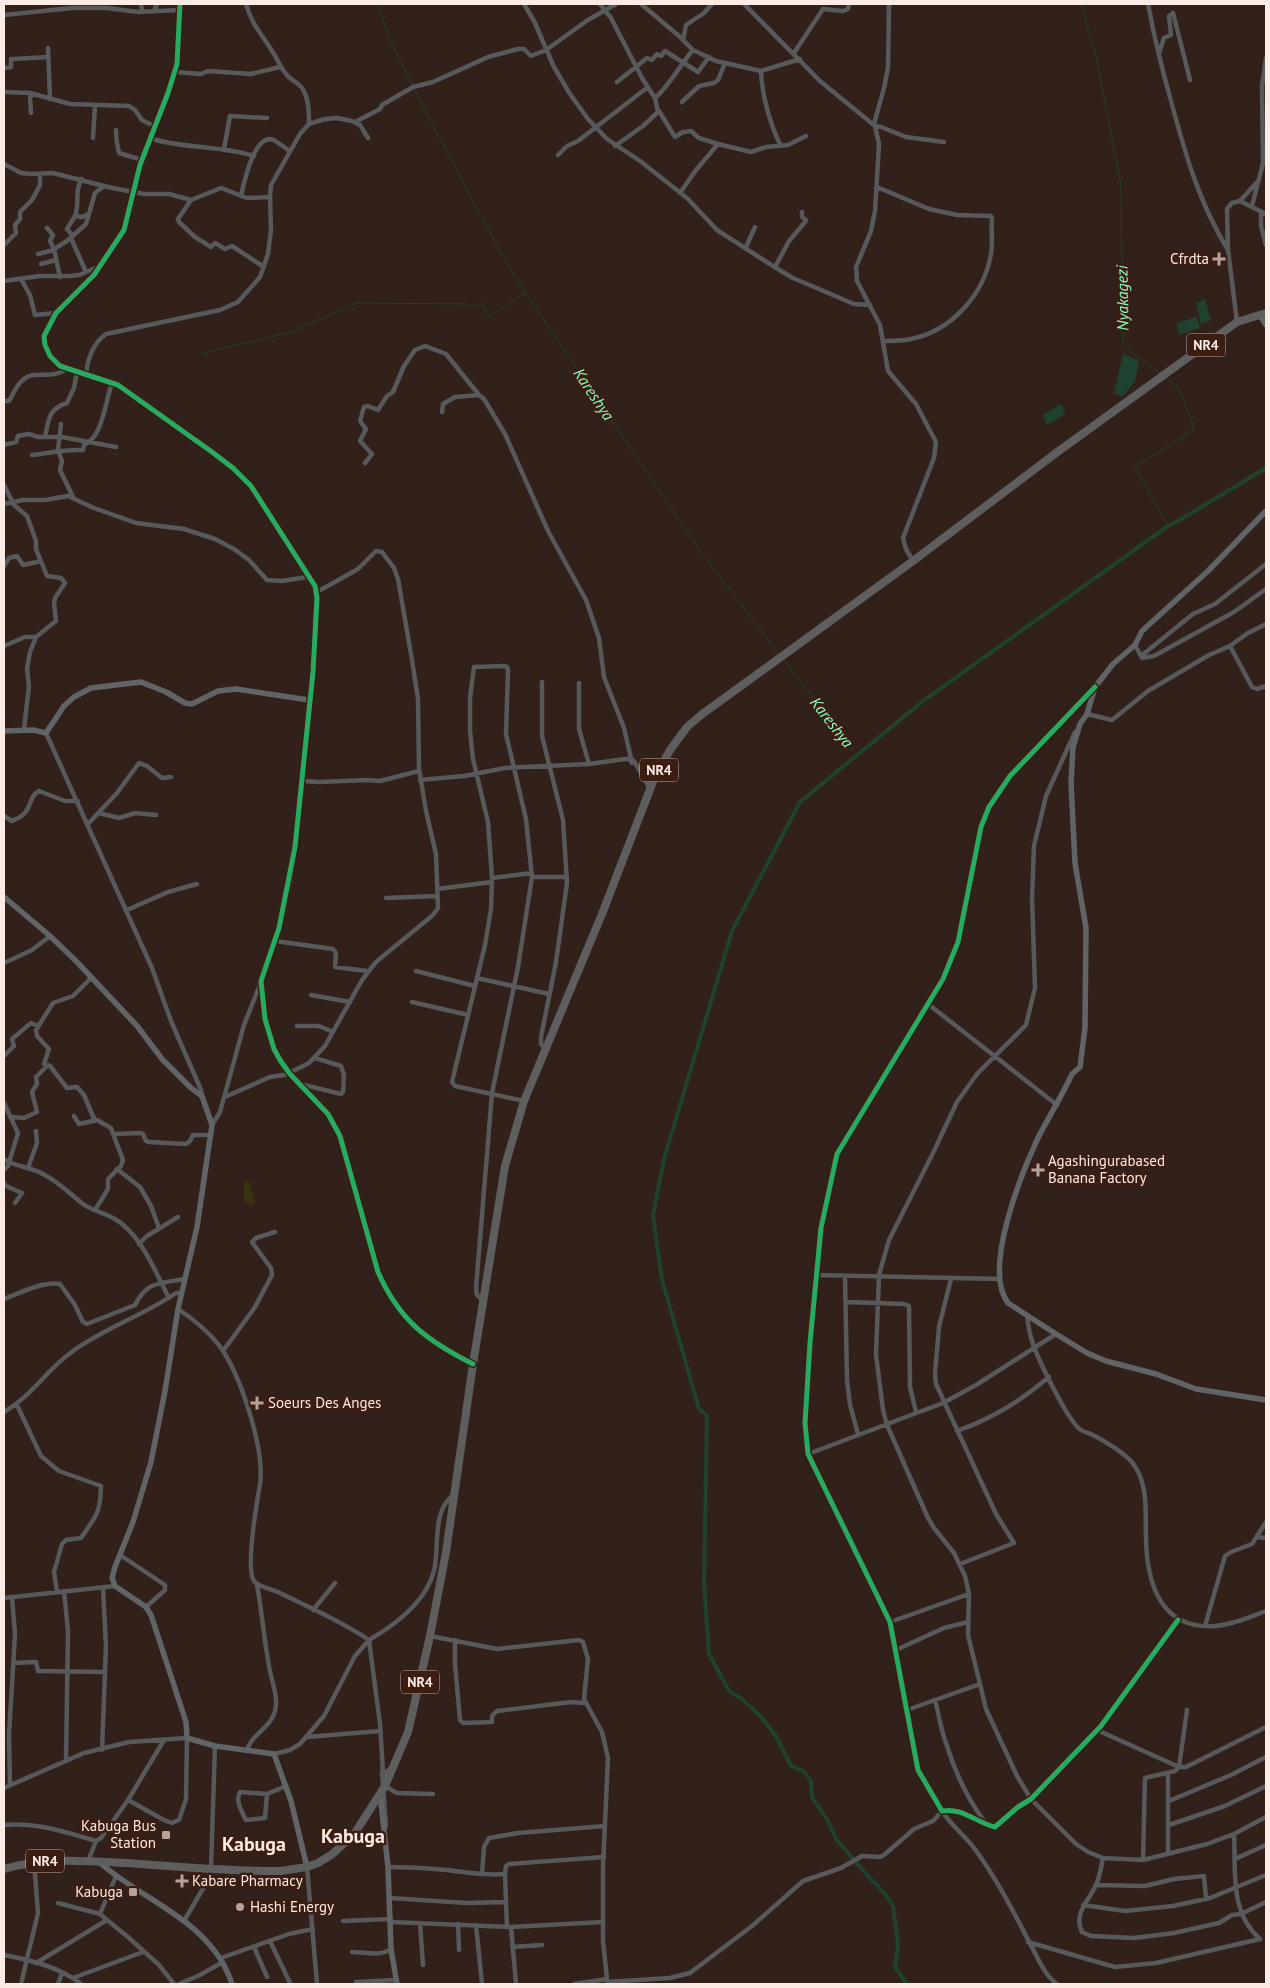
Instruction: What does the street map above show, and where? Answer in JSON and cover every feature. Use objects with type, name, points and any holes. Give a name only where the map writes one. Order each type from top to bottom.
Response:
[{"type":"highway","name":"NR4","points":[[4,1869],[34,1862],[88,1861],[281,1871],[307,1867],[331,1855],[346,1843],[360,1826],[395,1764],[410,1724],[430,1636],[446,1552],[473,1364],[505,1166],[524,1101],[606,905],[650,789],[670,750],[687,727],[1056,453],[1237,322],[1262,313]]},
{"type":"street","points":[[141,4],[142,12]]},
{"type":"street","points":[[151,4],[153,11]]},
{"type":"street","points":[[153,11],[157,4]]},
{"type":"street","points":[[180,4],[178,53],[175,72],[149,138],[133,191],[124,230],[101,266],[86,284],[56,313],[44,336],[45,345],[55,361],[67,369],[112,383],[130,393],[244,477],[260,499],[317,592],[316,640],[290,880],[275,941],[244,1025],[220,1112],[212,1125]]},
{"type":"street","points":[[246,4],[252,24],[290,79],[298,83],[303,90],[308,108],[309,124]]},
{"type":"street","points":[[524,4],[570,94],[588,120],[615,146],[621,147],[680,193],[713,227],[774,267],[793,278],[854,304],[870,305]]},
{"type":"street","points":[[600,4],[611,18],[636,67],[655,98],[659,111],[675,137],[683,132],[691,131],[699,138],[751,152],[766,147],[793,143],[806,136]]},
{"type":"street","points":[[356,122],[380,109],[382,105],[403,91],[433,82],[488,57],[518,49],[524,49],[531,56],[546,50],[588,20],[616,4]]},
{"type":"street","points":[[641,4],[692,50],[709,58],[762,71],[800,59]]},
{"type":"street","points":[[683,40],[686,25],[704,13],[712,4]]},
{"type":"street","points":[[744,4],[820,81],[875,125],[906,137],[944,142]]},
{"type":"street","points":[[794,53],[823,9],[845,11],[848,9],[849,4]]},
{"type":"street","points":[[889,4],[888,68],[875,125],[879,144],[877,187],[871,231],[856,267],[857,280],[880,325],[888,371],[916,404],[936,442],[934,458],[903,538],[906,549],[913,561]]},
{"type":"street","points":[[1148,4],[1159,53],[1194,181],[1212,222],[1228,250]]},
{"type":"street","points":[[4,15],[72,8],[106,8],[142,12],[180,10]]},
{"type":"street","points":[[1159,53],[1164,38],[1171,35],[1169,16],[1173,13],[1190,80]]},
{"type":"street","points":[[48,48],[50,99]]},
{"type":"street","points":[[655,98],[671,82],[682,62],[692,50]]},
{"type":"street","points":[[618,82],[647,58],[652,60],[657,54],[661,56],[665,51],[698,72],[709,58]]},
{"type":"street","points":[[4,68],[10,68],[11,59],[49,57]]},
{"type":"street","points":[[1252,206],[1263,164],[1262,86],[1266,58]]},
{"type":"street","points":[[682,102],[699,86],[714,83],[718,80],[725,63]]},
{"type":"street","points":[[175,72],[201,74],[215,71],[251,74],[280,66]]},
{"type":"street","points":[[762,71],[762,80],[772,124],[781,146]]},
{"type":"street","points":[[558,154],[648,87]]},
{"type":"street","points":[[4,92],[32,94],[57,99],[70,104],[129,106],[135,110],[142,120],[154,126]]},
{"type":"street","points":[[31,113],[30,98],[32,94]]},
{"type":"street","points":[[93,138],[95,105]]},
{"type":"street","points":[[615,146],[643,126],[659,111]]},
{"type":"street","points":[[224,149],[230,116],[267,118]]},
{"type":"street","points":[[86,376],[89,357],[96,344],[106,334],[220,310],[238,302],[257,282],[264,268],[270,241],[270,197],[272,185],[290,152],[309,124],[316,120],[336,118],[356,122],[368,138]]},
{"type":"street","points":[[116,130],[119,153],[142,160]]},
{"type":"street","points":[[149,138],[187,147],[224,149],[254,156]]},
{"type":"street","points":[[241,196],[246,174],[264,139],[269,138],[287,148],[290,152]]},
{"type":"street","points":[[680,193],[718,144]]},
{"type":"street","points":[[4,164],[21,173],[53,173],[104,186],[153,195],[169,194],[191,200]]},
{"type":"street","points":[[4,245],[16,233],[15,225],[20,219],[20,212],[32,200],[40,184],[40,174]]},
{"type":"street","points":[[1237,322],[1228,250],[1227,209],[1232,203],[1240,201],[1260,177]]},
{"type":"street","points":[[82,179],[79,184],[75,216],[66,229],[72,237],[86,272]]},
{"type":"street","points":[[38,254],[54,249],[72,237],[88,222],[88,214],[94,193],[104,186]]},
{"type":"street","points":[[877,187],[929,209],[956,215],[992,216],[991,255],[977,292],[967,305],[951,321],[930,333],[909,340],[884,341]]},
{"type":"street","points":[[264,268],[232,246],[225,249],[215,243],[211,247],[209,246],[195,237],[178,219],[191,200],[221,188],[249,199],[270,197]]},
{"type":"street","points":[[1240,201],[1266,214]]},
{"type":"street","points":[[1261,211],[1261,226],[1266,245]]},
{"type":"street","points":[[774,267],[789,241],[805,222],[806,220],[802,217],[802,212]]},
{"type":"street","points":[[75,216],[82,217],[88,214]]},
{"type":"street","points":[[746,248],[755,227]]},
{"type":"street","points":[[47,228],[53,235],[50,241],[54,249],[60,277]]},
{"type":"street","points":[[41,264],[56,260]]},
{"type":"street","points":[[4,280],[40,276],[60,277],[79,275],[101,266]]},
{"type":"street","points":[[21,279],[30,295],[35,315],[56,313]]},
{"type":"street","points":[[1262,313],[1266,325]]},
{"type":"street","points":[[365,463],[372,454],[360,441],[366,428],[360,422],[364,407],[368,406],[378,410],[387,396],[393,392],[404,366],[416,349],[426,346],[446,354],[484,399],[505,434],[548,531],[586,600],[599,638],[605,680],[624,728],[632,763]]},
{"type":"street","points":[[4,401],[9,401],[19,383],[30,375],[51,376],[67,369]]},
{"type":"street","points":[[45,437],[51,411],[66,403],[74,388],[77,372]]},
{"type":"street","points":[[32,455],[51,453],[58,450],[83,450],[84,445],[90,443],[101,426],[112,383]]},
{"type":"street","points":[[442,412],[444,403],[451,398],[479,395]]},
{"type":"street","points":[[61,424],[58,450],[62,461],[60,472],[74,498]]},
{"type":"street","points":[[4,445],[16,442],[21,434],[29,434],[116,446]]},
{"type":"street","points":[[4,485],[14,505],[27,516],[36,541],[36,549],[47,576],[61,578],[65,583],[55,598],[56,621],[36,637],[28,662],[29,686],[24,730]]},
{"type":"street","points":[[4,504],[12,501],[45,500],[68,496],[94,508],[136,523],[184,529],[215,539],[234,549],[248,560],[267,580],[282,581],[308,577]]},
{"type":"street","points":[[1057,1984],[1049,1977],[1028,1942],[1014,1913],[976,1851],[950,1824],[918,1770],[890,1622],[808,1454],[805,1423],[821,1228],[837,1154],[943,979],[958,942],[981,827],[989,807],[1010,776],[1096,687],[1113,664],[1135,645],[1142,631],[1208,571],[1266,511]]},
{"type":"street","points":[[225,1097],[270,1077],[290,1073],[314,1058],[325,1046],[367,971],[381,957],[433,915],[438,908],[436,854],[419,771],[418,699],[401,590],[394,568],[382,552],[376,551],[358,569],[317,592]]},
{"type":"street","points":[[4,566],[9,558],[17,556],[23,565],[40,561]]},
{"type":"street","points":[[1142,656],[1193,614],[1215,604],[1266,564]]},
{"type":"street","points":[[1135,645],[1142,656],[1146,658],[1154,656],[1234,612],[1266,589]]},
{"type":"street","points":[[1087,714],[1112,720],[1148,691],[1266,624]]},
{"type":"street","points":[[4,646],[25,637],[36,637]]},
{"type":"street","points":[[1230,646],[1252,687],[1266,686]]},
{"type":"street","points":[[484,1301],[477,1295],[476,1288],[492,1093],[514,987],[532,875],[526,820],[506,734],[508,667],[475,667],[472,670],[469,716],[471,746],[476,774],[488,822],[492,880],[491,909],[477,978],[453,1076],[453,1084],[492,1093],[524,1101]]},
{"type":"street","points":[[46,733],[64,706],[74,697],[91,688],[141,682],[166,692],[185,703],[192,704],[218,691],[236,689],[309,700]]},
{"type":"street","points":[[542,682],[542,736],[563,820],[567,877],[564,913],[541,1037],[542,1045],[546,1049]]},
{"type":"street","points":[[579,683],[579,729],[589,764]]},
{"type":"street","points":[[1096,687],[1087,714],[1080,724],[1046,796],[1034,846],[1032,890],[1035,982],[1029,1018],[1022,1031],[994,1055],[968,1085],[950,1115],[889,1240],[879,1275],[876,1355],[880,1397],[887,1425],[928,1518],[960,1564],[969,1594],[969,1642],[986,1709],[1017,1776],[1031,1800],[1076,1844],[1102,1858],[1143,1860],[1193,1848],[1234,1834],[1266,1817]]},
{"type":"street","points":[[1080,724],[1073,747],[1071,791],[1075,864],[1086,928],[1086,1028],[1080,1067],[1072,1074],[1038,1139],[1013,1204],[1002,1243],[1000,1279],[1003,1297],[1008,1303],[1056,1334],[1087,1353],[1106,1361],[1156,1374],[1196,1389],[1266,1400]]},
{"type":"street","points":[[4,731],[24,730],[46,733]]},
{"type":"street","points":[[46,733],[152,968],[171,1021],[201,1090],[212,1125],[197,1227],[181,1293],[151,1462],[134,1522],[112,1578],[115,1586],[146,1607],[157,1634],[186,1722],[186,1799],[179,1820],[172,1823],[128,1800]]},
{"type":"street","points":[[420,780],[476,774],[513,767],[589,764],[630,759],[632,763],[634,761],[650,789]]},
{"type":"street","points":[[88,825],[99,814],[139,763],[147,766],[162,778],[171,777]]},
{"type":"street","points":[[302,781],[380,781],[419,771]]},
{"type":"street","points":[[4,816],[12,821],[24,814],[29,808],[32,796],[39,791],[65,801],[78,801]]},
{"type":"street","points":[[99,814],[119,818],[135,813],[156,815]]},
{"type":"street","points":[[437,889],[532,875],[567,877]]},
{"type":"street","points":[[127,910],[168,892],[198,884]]},
{"type":"street","points":[[386,898],[437,896]]},
{"type":"street","points":[[4,898],[50,936],[138,1027],[162,1059],[191,1088],[202,1096]]},
{"type":"street","points":[[4,963],[32,950],[50,936]]},
{"type":"street","points":[[275,941],[333,949],[336,954],[335,967],[367,971]]},
{"type":"street","points":[[416,971],[475,986]]},
{"type":"street","points":[[12,1117],[24,1118],[37,1112],[32,1092],[37,1084],[36,1077],[46,1067],[44,1064],[49,1049],[37,1036],[36,1030],[38,1026],[53,1003],[73,996],[91,978]]},
{"type":"street","points":[[477,978],[549,994]]},
{"type":"street","points":[[261,981],[267,1029],[274,1049],[290,1073],[328,1114],[340,1136],[374,1259],[385,1288],[399,1311],[416,1328],[453,1354],[473,1364]]},
{"type":"street","points":[[311,995],[350,1002]]},
{"type":"street","points":[[412,1002],[468,1015]]},
{"type":"street","points":[[928,1004],[1057,1105]]},
{"type":"street","points":[[4,1056],[14,1046],[12,1039],[22,1030],[31,1024],[38,1026]]},
{"type":"street","points":[[297,1026],[319,1026],[333,1032]]},
{"type":"street","points":[[300,1084],[340,1094],[343,1092],[344,1075],[341,1066],[314,1058]]},
{"type":"street","points":[[45,1065],[50,1066],[67,1088],[76,1086],[81,1091],[94,1121]]},
{"type":"street","points":[[4,1103],[18,1133],[9,1163],[4,1170]]},
{"type":"street","points":[[74,1116],[79,1124],[99,1121],[108,1126],[114,1134],[122,1160],[108,1179],[108,1188],[96,1210]]},
{"type":"street","points":[[28,1168],[37,1143],[36,1131]]},
{"type":"street","points":[[114,1134],[140,1133],[149,1142],[186,1144],[193,1136],[211,1135]]},
{"type":"street","points":[[4,1159],[9,1163],[28,1168],[52,1178],[83,1204],[116,1219],[139,1244],[155,1268],[169,1298]]},
{"type":"street","points":[[117,1169],[140,1187],[151,1206],[160,1228]]},
{"type":"street","points":[[4,1183],[6,1186],[22,1193],[15,1203]]},
{"type":"street","points":[[139,1244],[178,1217]]},
{"type":"street","points":[[223,1351],[255,1307],[272,1275],[271,1268],[252,1242],[256,1238],[275,1232]]},
{"type":"street","points":[[816,1275],[1000,1279]]},
{"type":"street","points":[[845,1276],[847,1380],[850,1406],[858,1434]]},
{"type":"street","points":[[950,1278],[939,1327],[935,1374],[936,1384],[943,1403],[996,1514],[1014,1543],[960,1564]]},
{"type":"street","points":[[4,1299],[32,1288],[60,1284],[75,1305],[83,1322],[88,1324],[135,1306],[145,1289],[161,1283],[184,1279]]},
{"type":"street","points":[[4,1412],[17,1405],[51,1369],[72,1352],[102,1333],[176,1293],[181,1293]]},
{"type":"street","points":[[847,1302],[906,1304],[908,1306],[910,1378],[916,1412]]},
{"type":"street","points":[[178,1309],[198,1322],[223,1351],[239,1383],[252,1421],[260,1456],[260,1483],[254,1519],[250,1566],[253,1580],[257,1585],[276,1702],[274,1714],[263,1731],[249,1742],[246,1751]]},
{"type":"street","points":[[1027,1315],[1034,1347],[1063,1406],[1080,1430],[1092,1434],[1125,1456],[1138,1471],[1144,1494],[1146,1541],[1150,1572],[1160,1601],[1178,1620],[1193,1625],[1224,1625],[1266,1611]]},
{"type":"street","points":[[808,1454],[943,1403],[976,1385],[1056,1334]]},
{"type":"street","points":[[957,1431],[982,1422],[1003,1411],[1029,1394],[1049,1377]]},
{"type":"street","points":[[17,1405],[41,1456],[59,1470],[101,1486],[99,1511],[94,1521],[81,1538],[66,1540],[62,1544],[54,1572],[57,1592]]},
{"type":"street","points":[[4,1788],[84,1753],[129,1742],[187,1738],[215,1746],[274,1754],[295,1748],[324,1716],[355,1656],[369,1640],[407,1613],[426,1591],[434,1571],[442,1509],[454,1494]]},
{"type":"street","points":[[1205,1626],[1225,1556],[1252,1544],[1266,1522]]},
{"type":"street","points":[[1258,1537],[1266,1538]]},
{"type":"street","points":[[120,1555],[165,1585],[165,1590],[146,1607]]},
{"type":"street","points":[[313,1610],[335,1584]]},
{"type":"street","points":[[257,1585],[313,1610],[369,1640]]},
{"type":"street","points":[[4,1598],[115,1586]]},
{"type":"street","points":[[102,1750],[106,1646],[103,1588]]},
{"type":"street","points":[[64,1591],[67,1617],[68,1671],[66,1761]]},
{"type":"street","points":[[890,1622],[969,1594]]},
{"type":"street","points":[[10,1784],[10,1735],[15,1634],[12,1597]]},
{"type":"street","points":[[574,1984],[670,1978],[690,1974],[752,1926],[803,1881],[841,1868],[862,1856],[880,1857],[914,1829],[933,1821],[942,1812],[949,1810],[973,1816],[995,1827],[1018,1807],[1031,1800],[1098,1730],[1178,1620]]},
{"type":"street","points":[[896,1650],[944,1628],[968,1622]]},
{"type":"street","points":[[430,1636],[497,1649],[581,1640],[586,1647],[588,1659],[584,1691],[585,1703],[602,1732],[607,1754],[608,1779],[603,1922],[607,1982]]},
{"type":"street","points":[[356,1982],[396,1982],[391,1949],[390,1898],[382,1790],[380,1731],[369,1640]]},
{"type":"street","points":[[455,1640],[456,1682],[460,1720],[463,1723],[492,1722],[492,1716],[497,1711],[571,1702],[585,1703]]},
{"type":"street","points":[[13,1663],[36,1662],[38,1671],[104,1672]]},
{"type":"street","points":[[907,1710],[980,1684]]},
{"type":"street","points":[[935,1700],[946,1746],[959,1778],[986,1824]]},
{"type":"street","points":[[1179,1767],[1187,1710]]},
{"type":"street","points":[[1143,1860],[1145,1778],[1168,1773],[1179,1767],[1206,1758],[1266,1727]]},
{"type":"street","points":[[1098,1730],[1179,1767]]},
{"type":"street","points":[[307,1736],[380,1731]]},
{"type":"street","points":[[88,1861],[96,1841],[128,1800],[164,1740]]},
{"type":"street","points":[[184,1921],[208,1880],[211,1868],[215,1746]]},
{"type":"street","points":[[274,1754],[286,1786],[307,1867],[316,1984]]},
{"type":"street","points":[[1169,1801],[1231,1775],[1266,1757]]},
{"type":"street","points":[[382,1768],[384,1774],[395,1764]]},
{"type":"street","points":[[1168,1773],[1168,1854]]},
{"type":"street","points":[[267,1794],[265,1818],[246,1820],[240,1806],[238,1796],[240,1792],[267,1794],[286,1786]]},
{"type":"street","points":[[1169,1825],[1225,1806],[1266,1786]]},
{"type":"street","points":[[382,1790],[404,1794],[433,1794]]},
{"type":"street","points":[[4,1825],[23,1824],[69,1832],[96,1841]]},
{"type":"street","points":[[482,1874],[484,1847],[489,1838],[518,1832],[605,1826]]},
{"type":"street","points":[[1028,1942],[1115,1967],[1156,1963],[1260,1938],[1246,1924],[1241,1914],[1236,1888],[1234,1834]]},
{"type":"street","points":[[1235,1860],[1266,1845]]},
{"type":"street","points":[[516,1984],[506,1902],[506,1866],[509,1864],[604,1857]]},
{"type":"street","points":[[1102,1858],[1097,1884],[1083,1905],[1079,1921],[1082,1932],[1091,1936],[1134,1938],[1174,1933],[1219,1923],[1232,1915],[1241,1914],[1266,1902]]},
{"type":"street","points":[[21,1984],[38,1913],[34,1862]]},
{"type":"street","points":[[99,1862],[116,1876],[184,1921],[210,1944],[222,1960],[232,1984]]},
{"type":"street","points":[[388,1866],[482,1874],[505,1874]]},
{"type":"street","points":[[1083,1905],[1125,1911],[1172,1906],[1206,1899],[1266,1875]]},
{"type":"street","points":[[100,1914],[116,1876]]},
{"type":"street","points":[[1097,1884],[1145,1886],[1174,1879],[1204,1876],[1206,1899]]},
{"type":"street","points":[[390,1898],[467,1903],[506,1902]]},
{"type":"street","points":[[58,1903],[100,1914],[159,1965],[174,1984]]},
{"type":"street","points":[[36,1963],[107,1920]]},
{"type":"street","points":[[343,1921],[509,1926],[603,1922]]},
{"type":"street","points":[[420,1923],[423,1965]]},
{"type":"street","points":[[458,1924],[460,1950]]},
{"type":"street","points":[[476,1924],[482,1984]]},
{"type":"street","points":[[179,1984],[200,1975],[222,1960],[270,1941],[313,1929]]},
{"type":"street","points":[[270,1941],[290,1983]]},
{"type":"street","points":[[512,1947],[542,1945]]},
{"type":"street","points":[[254,1947],[267,1977]]},
{"type":"street","points":[[352,1952],[380,1954],[391,1949]]},
{"type":"street","points":[[73,1978],[143,1952]]},
{"type":"street","points":[[4,1956],[28,1960],[62,1973],[81,1984]]},
{"type":"street","points":[[58,1984],[62,1973]]},
{"type":"shaded area","points":[[1205,299],[1211,320],[1201,324],[1196,303]]},
{"type":"shaded area","points":[[1197,317],[1200,328],[1179,335],[1177,323]]},
{"type":"shaded area","points":[[1123,354],[1139,361],[1135,381],[1122,397],[1114,393]]},
{"type":"shaded area","points":[[1061,404],[1065,414],[1047,425],[1043,415]]},
{"type":"shaded area","points":[[249,1180],[250,1184],[257,1182],[250,1186],[255,1201],[254,1204],[249,1205],[244,1200],[244,1183]]},
{"type":"waterway","name":"Kareshya","points":[[378,4],[390,40],[413,86]]},
{"type":"waterway","name":"Nyakagezi","points":[[1081,4],[1096,57],[1121,185],[1123,346],[1161,374]]},
{"type":"waterway","name":"Kareshya","points":[[414,89],[493,239],[521,286],[700,551],[779,654]]},
{"type":"waterway","points":[[203,353],[291,332],[357,303],[468,304],[471,308],[481,303],[489,317],[525,293]]},
{"type":"waterway","name":"Nyakagezi","points":[[1166,378],[1178,387],[1195,429],[1135,467],[1168,526]]},
{"type":"waterway","points":[[907,1984],[895,1967],[898,1945],[893,1906],[885,1894],[836,1839],[828,1821],[812,1797],[811,1781],[803,1771],[791,1766],[776,1736],[761,1717],[742,1699],[729,1691],[709,1654],[704,1583],[707,1415],[699,1409],[662,1280],[653,1215],[664,1159],[732,931],[800,802],[923,701],[1168,526],[1266,468]]},
{"type":"waterway","name":"Kareshya","points":[[783,659],[857,755]]},
{"type":"cycle path","points":[[180,4],[177,64],[168,93],[140,165],[124,230],[94,275],[56,313],[44,336],[45,345],[50,356],[60,366],[118,385],[233,468],[251,486],[315,586],[317,598],[313,672],[295,847],[279,928],[261,981],[265,1019],[274,1049],[280,1060],[290,1074],[328,1114],[340,1136],[378,1272],[386,1289],[405,1316],[416,1327],[442,1347],[473,1364]]},
{"type":"cycle path","points":[[1095,687],[1010,776],[989,807],[981,827],[958,942],[943,979],[837,1154],[821,1228],[810,1343],[805,1423],[808,1454],[890,1622],[918,1770],[942,1811],[949,1810],[963,1813],[995,1827],[1018,1807],[1031,1799],[1101,1726],[1178,1620]]},
{"type":"place","name":"Cfrdta","points":[[1219,259]]},
{"type":"place","name":"Agashingurabased Banana Factory","points":[[1038,1170]]},
{"type":"place","name":"Soeurs Des Anges","points":[[257,1403]]},
{"type":"place","name":"Kabuga Bus Station","points":[[166,1835]]},
{"type":"place","name":"Kabare Pharmacy","points":[[182,1881]]},
{"type":"place","name":"Kabuga","points":[[133,1892]]},
{"type":"place","name":"Hashi Energy","points":[[240,1907]]},
{"type":"district","name":"Kabuga","points":[[353,1836]]},
{"type":"district","name":"Kabuga","points":[[254,1844]]}]
